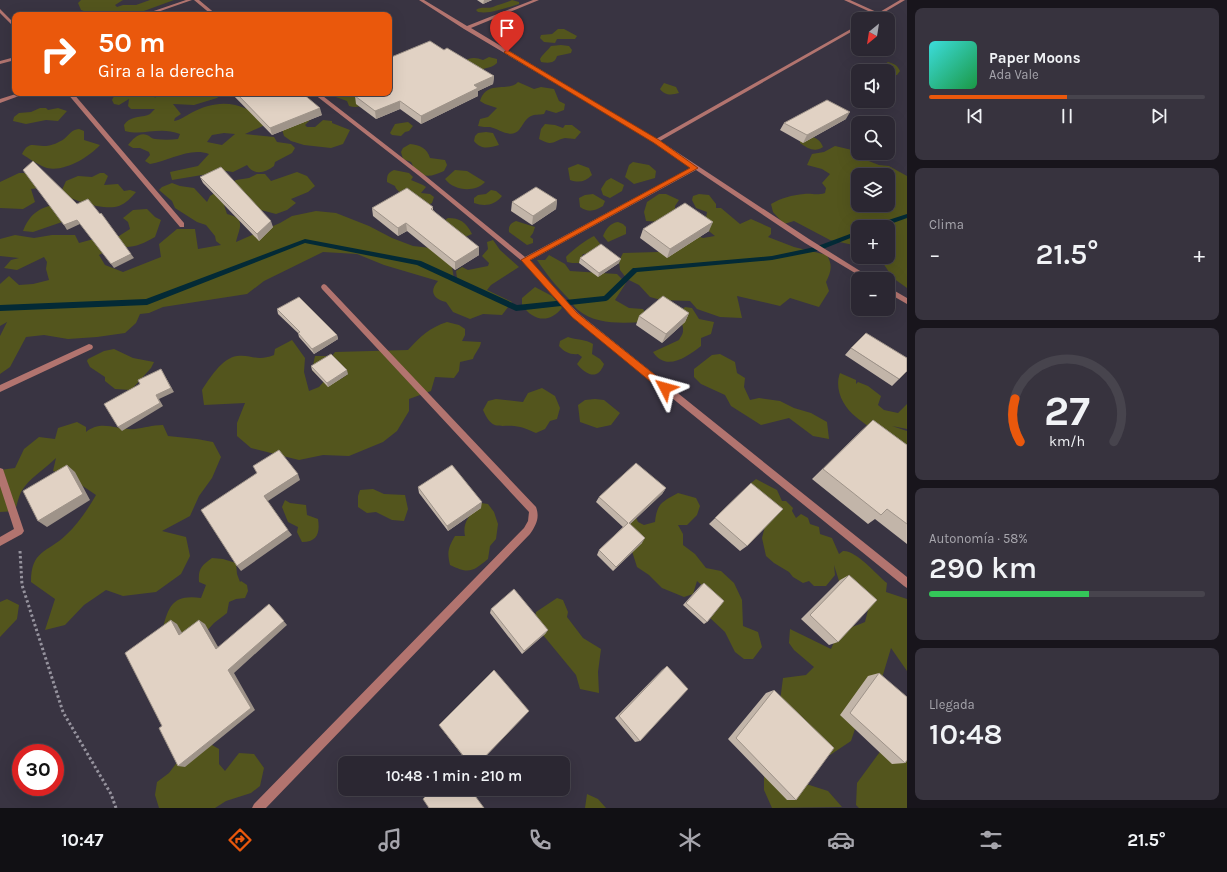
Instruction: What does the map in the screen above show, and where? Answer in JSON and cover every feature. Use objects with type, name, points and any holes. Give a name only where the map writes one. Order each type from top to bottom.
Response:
[{"type":"street","points":[[153,12],[190,0]]},
{"type":"street","points":[[196,0],[212,12]]},
{"type":"street","points":[[421,0],[656,141],[807,241],[858,272]]},
{"type":"street","points":[[466,28],[537,0]]},
{"type":"street","points":[[846,0],[874,12]]},
{"type":"street","points":[[882,12],[903,0]]},
{"type":"street","points":[[0,10],[12,24]]},
{"type":"street","points":[[656,141],[851,30]]},
{"type":"street","points":[[0,63],[12,59]]},
{"type":"street","points":[[0,101],[15,96]]},
{"type":"street","points":[[73,96],[182,225]]},
{"type":"street","points":[[320,96],[420,174],[525,260],[574,315],[907,583]]},
{"type":"street","points":[[525,260],[695,168]]},
{"type":"street","points":[[258,808],[522,537],[533,522],[533,510],[324,287]]},
{"type":"street","points":[[895,294],[907,301]]},
{"type":"street","points":[[0,389],[89,347]]},
{"type":"street","points":[[0,472],[19,531],[0,542]]},
{"type":"path","points":[[19,531],[22,585],[63,712],[111,794],[116,808]]},
{"type":"shaded area","points":[[81,0],[123,0],[115,5],[117,7],[123,5],[136,5],[150,0],[174,0],[141,12],[86,12],[81,10],[78,3]]},
{"type":"shaded area","points":[[512,0],[519,2],[519,4],[488,12],[478,12],[476,10],[480,8],[493,7]]},
{"type":"shaded area","points":[[558,29],[564,29],[577,36],[575,39],[557,39],[555,43],[544,42],[540,38],[541,35],[552,34]]},
{"type":"shaded area","points":[[551,46],[569,46],[572,50],[571,53],[557,56],[553,62],[541,62],[541,57]]},
{"type":"shaded area","points":[[489,57],[497,59],[497,63],[474,72],[463,62],[470,58],[478,58],[483,60]]},
{"type":"shaded area","points":[[895,65],[900,71],[895,75]]},
{"type":"shaded area","points":[[518,82],[534,89],[541,87],[554,89],[559,101],[565,104],[564,110],[556,113],[546,110],[544,114],[531,116],[516,133],[512,134],[490,127],[478,126],[480,119],[488,117],[497,108],[480,101],[483,94],[492,88],[509,87]]},
{"type":"shaded area","points":[[664,83],[676,87],[679,93],[664,93],[660,89]]},
{"type":"shaded area","points":[[114,96],[156,96],[154,98],[158,96],[219,96],[194,105],[173,104],[181,114],[175,118],[174,121],[205,107],[219,104],[233,104],[247,109],[306,115],[311,119],[305,125],[307,127],[315,127],[323,120],[332,121],[332,123],[350,130],[343,144],[331,148],[304,145],[291,141],[284,136],[281,126],[265,125],[245,134],[274,137],[277,142],[291,144],[295,148],[292,153],[275,162],[274,166],[271,168],[263,172],[256,172],[247,165],[233,172],[226,171],[172,180],[170,172],[198,166],[209,154],[202,152],[187,153],[150,164],[145,161],[150,155],[149,152],[140,148],[133,148],[128,145],[132,140],[141,134],[144,134],[154,139],[173,140],[178,139],[180,134],[165,131],[125,131],[124,125],[126,122],[134,118],[148,115],[155,109],[131,109],[128,106],[129,99],[119,105],[114,104],[112,100]],"holes":[[[224,133],[235,134],[222,145],[207,142],[212,135]]]},
{"type":"shaded area","points":[[333,96],[379,96],[367,104],[359,107],[349,106],[347,101]]},
{"type":"shaded area","points":[[40,108],[46,108],[48,110],[58,108],[67,111],[58,121],[46,120],[26,124],[13,121],[14,117],[19,113],[31,112]]},
{"type":"shaded area","points":[[408,122],[413,126],[409,131],[405,132],[401,136],[392,135],[390,133],[395,124]]},
{"type":"shaded area","points":[[545,124],[563,128],[565,125],[572,125],[581,132],[575,139],[565,138],[553,143],[548,143],[539,139],[541,129]]},
{"type":"shaded area","points":[[79,129],[84,131],[84,140],[100,145],[89,155],[75,163],[61,168],[47,168],[22,154],[27,147],[32,145],[53,145],[64,139],[72,131]]},
{"type":"shaded area","points":[[478,133],[493,133],[499,145],[485,148],[479,146],[474,141],[475,136]]},
{"type":"shaded area","points":[[809,136],[818,140],[823,147],[814,150],[800,143],[800,139]]},
{"type":"shaded area","points":[[410,144],[423,148],[430,158],[445,160],[447,165],[444,171],[430,176],[419,173],[411,162],[403,159],[401,152],[403,148]]},
{"type":"shaded area","points":[[835,146],[851,150],[851,160],[866,160],[893,168],[851,168],[851,212],[895,212],[895,169],[907,176],[907,288],[895,279],[895,272],[889,272],[884,264],[895,264],[895,220],[851,220],[851,244],[830,240],[794,221],[784,224],[773,212],[771,204],[783,198],[800,194],[825,193],[826,188],[822,183],[830,174],[822,169],[807,165],[812,154],[824,152]]},
{"type":"shaded area","points":[[633,162],[649,165],[656,171],[655,178],[634,184],[625,177],[629,165]]},
{"type":"shaded area","points":[[578,164],[589,168],[592,175],[582,181],[570,180],[568,168]]},
{"type":"shaded area","points":[[394,170],[409,173],[413,177],[411,180],[426,187],[421,193],[430,194],[434,197],[432,203],[428,205],[409,198],[400,192],[395,186],[387,182],[388,174]]},
{"type":"shaded area","points":[[455,170],[467,171],[485,182],[481,186],[470,189],[454,186],[445,179]]},
{"type":"shaded area","points":[[297,172],[307,176],[315,186],[308,192],[291,199],[296,203],[287,210],[276,214],[261,210],[224,205],[227,214],[233,216],[239,221],[240,228],[236,242],[280,223],[292,216],[316,211],[336,213],[413,246],[431,248],[450,254],[454,279],[457,278],[456,271],[462,267],[468,270],[488,266],[489,263],[482,256],[488,249],[487,242],[493,240],[500,250],[519,267],[491,285],[487,290],[512,302],[502,315],[483,314],[470,319],[453,312],[446,302],[435,297],[433,291],[438,281],[384,265],[357,254],[323,252],[264,281],[247,294],[163,307],[149,313],[140,314],[136,323],[125,333],[68,339],[44,335],[26,337],[10,367],[0,374],[0,336],[7,322],[0,326],[0,284],[9,276],[19,285],[33,284],[49,280],[46,269],[47,262],[44,257],[17,270],[4,268],[11,260],[19,258],[0,256],[0,239],[15,235],[34,238],[52,235],[75,235],[79,243],[119,236],[130,229],[128,222],[123,218],[133,210],[147,209],[155,217],[161,220],[155,237],[136,246],[115,246],[99,255],[105,265],[123,272],[161,257],[159,244],[177,229],[195,229],[198,249],[221,245],[216,241],[215,236],[206,225],[197,222],[175,208],[172,201],[159,190],[162,187],[172,183],[194,188],[207,202],[210,196],[236,180],[249,178],[257,174],[265,174],[271,181]]},
{"type":"shaded area","points":[[19,173],[28,173],[49,178],[53,180],[52,186],[31,189],[35,202],[23,209],[0,208],[0,182]]},
{"type":"shaded area","points":[[100,173],[104,173],[108,176],[104,185],[118,184],[124,191],[130,190],[136,192],[119,206],[106,207],[80,202],[61,192],[66,181],[78,176],[92,177]]},
{"type":"shaded area","points":[[611,178],[624,185],[622,191],[610,198],[603,195],[601,189],[606,181]]},
{"type":"shaded area","points":[[491,190],[496,191],[502,196],[493,203],[486,205],[474,203],[474,198],[478,195],[486,194]]},
{"type":"shaded area","points":[[593,194],[605,201],[603,206],[592,211],[580,207],[579,198],[585,195]]},
{"type":"shaded area","points":[[659,194],[666,194],[679,200],[675,206],[675,211],[663,222],[646,221],[644,212],[647,202]]},
{"type":"shaded area","points":[[699,194],[709,195],[716,204],[716,208],[721,208],[740,224],[751,219],[771,228],[771,234],[768,237],[794,247],[827,255],[831,265],[826,282],[829,291],[819,307],[790,298],[780,306],[737,296],[742,318],[720,317],[697,309],[690,301],[661,300],[650,297],[639,285],[627,279],[620,270],[619,261],[623,253],[658,252],[664,244],[686,232],[703,238],[715,236],[700,224],[706,218],[707,212],[696,208],[692,200],[693,196]]},
{"type":"shaded area","points":[[57,204],[62,222],[33,232],[23,231],[32,216],[40,210]]},
{"type":"shaded area","points":[[448,218],[456,219],[462,222],[467,226],[472,234],[465,237],[445,220]]},
{"type":"shaded area","points":[[516,221],[535,227],[530,237],[533,239],[533,243],[527,245],[509,232],[510,225]]},
{"type":"shaded area","points":[[618,222],[626,227],[626,234],[608,242],[603,236],[604,233],[611,225]]},
{"type":"shaded area","points":[[594,236],[601,245],[602,253],[583,254],[579,263],[567,262],[566,257],[568,254],[583,242]]},
{"type":"shaded area","points":[[549,255],[565,264],[570,271],[617,274],[626,283],[615,300],[629,308],[643,309],[647,315],[644,322],[618,323],[601,321],[585,315],[575,307],[544,271],[537,260],[545,260]]},
{"type":"shaded area","points":[[535,287],[552,296],[562,308],[552,317],[536,317],[522,305],[522,298]]},
{"type":"shaded area","points":[[685,307],[692,308],[699,319],[714,322],[711,334],[701,338],[701,346],[683,358],[677,361],[664,361],[658,358],[653,352],[679,340],[683,331],[680,313]]},
{"type":"shaded area","points":[[447,322],[459,325],[465,329],[465,335],[462,341],[481,342],[480,347],[473,359],[460,362],[459,371],[454,378],[435,377],[431,391],[409,399],[409,411],[397,431],[383,442],[349,456],[323,455],[299,460],[251,448],[237,436],[237,423],[245,403],[204,405],[202,390],[216,370],[231,358],[237,356],[258,358],[268,357],[274,355],[275,349],[292,340],[305,358],[304,372],[309,391],[319,387],[326,379],[341,379],[348,374],[344,370],[328,368],[317,375],[312,370],[315,356],[332,356],[335,352],[408,350],[426,333]]},
{"type":"shaded area","points":[[568,337],[587,341],[593,344],[592,354],[600,359],[604,364],[599,373],[592,374],[584,371],[577,364],[582,357],[578,354],[568,353],[559,346],[560,341]]},
{"type":"shaded area","points":[[114,349],[133,358],[154,362],[151,368],[131,390],[115,389],[105,381],[105,377],[90,367],[87,361],[88,359],[104,351]]},
{"type":"shaded area","points":[[720,354],[735,362],[737,373],[745,378],[744,387],[750,400],[759,398],[780,401],[794,408],[811,413],[827,422],[829,439],[813,436],[789,418],[761,425],[731,406],[725,395],[701,384],[694,377],[694,369],[712,355]]},
{"type":"shaded area","points":[[840,373],[856,380],[856,384],[858,382],[868,386],[881,396],[878,405],[884,410],[898,413],[907,404],[907,429],[892,426],[907,431],[907,468],[876,432],[851,413],[847,408],[839,391],[838,379]]},
{"type":"shaded area","points":[[542,388],[555,396],[560,408],[557,419],[550,421],[545,429],[536,433],[517,426],[499,426],[492,424],[483,410],[488,401],[496,399],[523,402],[528,393]]},
{"type":"shaded area","points":[[585,400],[604,400],[620,413],[611,425],[597,428],[580,422],[578,405]]},
{"type":"shaded area","points":[[77,422],[86,427],[86,432],[98,426],[135,429],[163,425],[168,436],[213,442],[221,457],[212,478],[199,496],[190,516],[162,531],[186,537],[190,556],[181,574],[156,592],[123,596],[106,590],[84,605],[65,625],[45,630],[55,599],[31,582],[34,564],[41,553],[59,541],[75,526],[96,495],[68,476],[53,471],[56,458],[24,487],[20,494],[15,511],[0,512],[0,470],[15,468],[24,449],[39,437],[55,439],[58,428]]},
{"type":"shaded area","points":[[756,479],[777,490],[782,501],[786,501],[793,508],[792,511],[796,518],[801,514],[808,518],[810,524],[819,527],[820,534],[832,538],[839,554],[843,551],[854,554],[866,564],[887,583],[886,592],[907,599],[907,671],[891,648],[879,688],[861,711],[851,741],[830,755],[808,745],[780,701],[783,678],[806,675],[814,667],[794,650],[789,643],[790,629],[831,649],[840,634],[865,622],[868,610],[859,599],[844,590],[839,581],[834,565],[835,575],[826,586],[814,586],[809,581],[803,583],[793,577],[789,572],[766,556],[762,538],[765,526],[751,483]]},
{"type":"shaded area","points":[[373,489],[384,494],[405,495],[408,509],[404,521],[392,520],[376,512],[367,513],[358,507],[358,496],[360,490]]},
{"type":"shaded area","points":[[678,493],[696,498],[700,506],[697,515],[687,525],[678,525],[683,534],[683,545],[695,554],[706,568],[721,571],[734,583],[742,600],[743,626],[758,632],[762,647],[753,659],[744,659],[735,652],[725,632],[709,617],[706,589],[697,581],[693,594],[684,597],[662,588],[649,575],[637,567],[631,548],[625,514],[633,511],[638,522],[644,525],[655,522],[657,511],[661,504]]},
{"type":"shaded area","points":[[285,500],[290,503],[306,505],[307,515],[318,519],[319,528],[315,538],[307,542],[302,542],[297,532],[298,527],[288,522],[282,507]]},
{"type":"shaded area","points":[[481,503],[488,504],[494,512],[498,524],[496,539],[490,546],[488,559],[474,569],[462,570],[450,565],[448,553],[455,536],[465,536],[464,531],[466,522]]},
{"type":"shaded area","points":[[212,558],[223,559],[236,563],[237,574],[240,582],[241,581],[247,585],[248,591],[245,598],[236,599],[229,602],[227,613],[214,623],[204,634],[162,632],[169,609],[177,600],[191,597],[201,598],[206,585],[199,582],[199,574],[201,568]]},
{"type":"shaded area","points":[[557,598],[563,600],[568,612],[567,617],[583,638],[601,649],[598,672],[599,693],[580,689],[576,675],[543,635],[535,621],[536,612]]},
{"type":"shaded area","points":[[7,599],[19,605],[17,619],[0,637],[0,602]]},
{"type":"shaded area","points":[[907,715],[907,808],[859,808],[856,805],[857,783]]},
{"type":"shaded area","points":[[212,745],[219,749],[219,764],[225,771],[239,753],[254,754],[264,768],[260,786],[251,793],[226,801],[215,808],[159,808],[155,795],[157,782],[169,773],[181,757],[192,747]]},
{"type":"shaded area","points":[[764,775],[800,782],[828,791],[842,807],[772,808],[764,790]]},
{"type":"shaded area","points":[[587,794],[598,799],[606,808],[585,808]]},
{"type":"building","points":[[430,41],[444,50],[447,48],[494,76],[474,85],[478,88],[421,116],[400,101],[375,111],[355,96],[392,96],[392,57]]},
{"type":"building","points":[[239,96],[306,96],[320,108],[270,128]]},
{"type":"building","points":[[827,100],[850,112],[807,135],[784,123]]},
{"type":"building","points":[[33,161],[77,204],[88,199],[100,214],[101,213],[131,254],[111,264],[77,220],[64,225],[23,170]]},
{"type":"building","points":[[221,167],[271,221],[257,234],[200,177]]},
{"type":"building","points":[[536,187],[557,200],[533,216],[512,202]]},
{"type":"building","points":[[407,188],[433,207],[431,209],[479,247],[455,262],[406,223],[398,228],[372,208]]},
{"type":"building","points":[[685,203],[713,222],[670,249],[643,229]]},
{"type":"building","points":[[601,244],[621,259],[599,273],[580,258]]},
{"type":"building","points":[[663,296],[689,313],[666,334],[639,316]]},
{"type":"building","points":[[299,297],[337,335],[312,349],[298,333],[300,332],[277,309]]},
{"type":"building","points":[[866,333],[907,358],[907,371],[899,379],[851,348]]},
{"type":"building","points":[[331,354],[347,370],[327,383],[311,366]]},
{"type":"building","points":[[161,369],[171,388],[156,395],[160,403],[118,427],[104,404],[140,384],[138,380]]},
{"type":"building","points":[[873,420],[907,445],[907,524],[887,509],[881,515],[823,469]]},
{"type":"building","points":[[279,450],[298,474],[264,496],[288,530],[237,566],[201,510],[257,473],[253,466]]},
{"type":"building","points":[[636,463],[666,488],[629,523],[645,538],[616,567],[599,550],[628,523],[599,497]]},
{"type":"building","points":[[67,465],[83,494],[38,521],[23,491]]},
{"type":"building","points":[[452,465],[482,502],[447,526],[418,487]]},
{"type":"building","points":[[751,483],[783,509],[747,546],[715,518]]},
{"type":"building","points":[[849,575],[877,600],[838,642],[810,615]]},
{"type":"building","points":[[704,583],[724,601],[707,622],[686,603]]},
{"type":"building","points":[[514,589],[548,630],[524,651],[491,609]]},
{"type":"building","points":[[269,604],[284,621],[228,670],[251,708],[178,766],[159,728],[162,726],[125,653],[171,620],[179,635],[199,620],[216,649]]},
{"type":"building","points":[[667,666],[688,689],[640,741],[619,716]]},
{"type":"building","points":[[494,670],[529,711],[486,756],[463,756],[439,725]]},
{"type":"building","points":[[879,673],[907,697],[907,760],[905,763],[850,713]]},
{"type":"building","points":[[774,690],[834,748],[796,800],[736,738]]},
{"type":"building","points":[[426,796],[475,796],[484,808],[429,808],[423,799]]},
{"type":"waterway","points":[[895,220],[907,216]]},
{"type":"waterway","points":[[0,308],[147,302],[305,241],[419,263],[516,308],[606,298],[635,270],[772,258],[816,249],[851,236]]},
{"type":"route","points":[[507,52],[656,141],[695,168],[525,260],[574,315],[665,388]]}]
